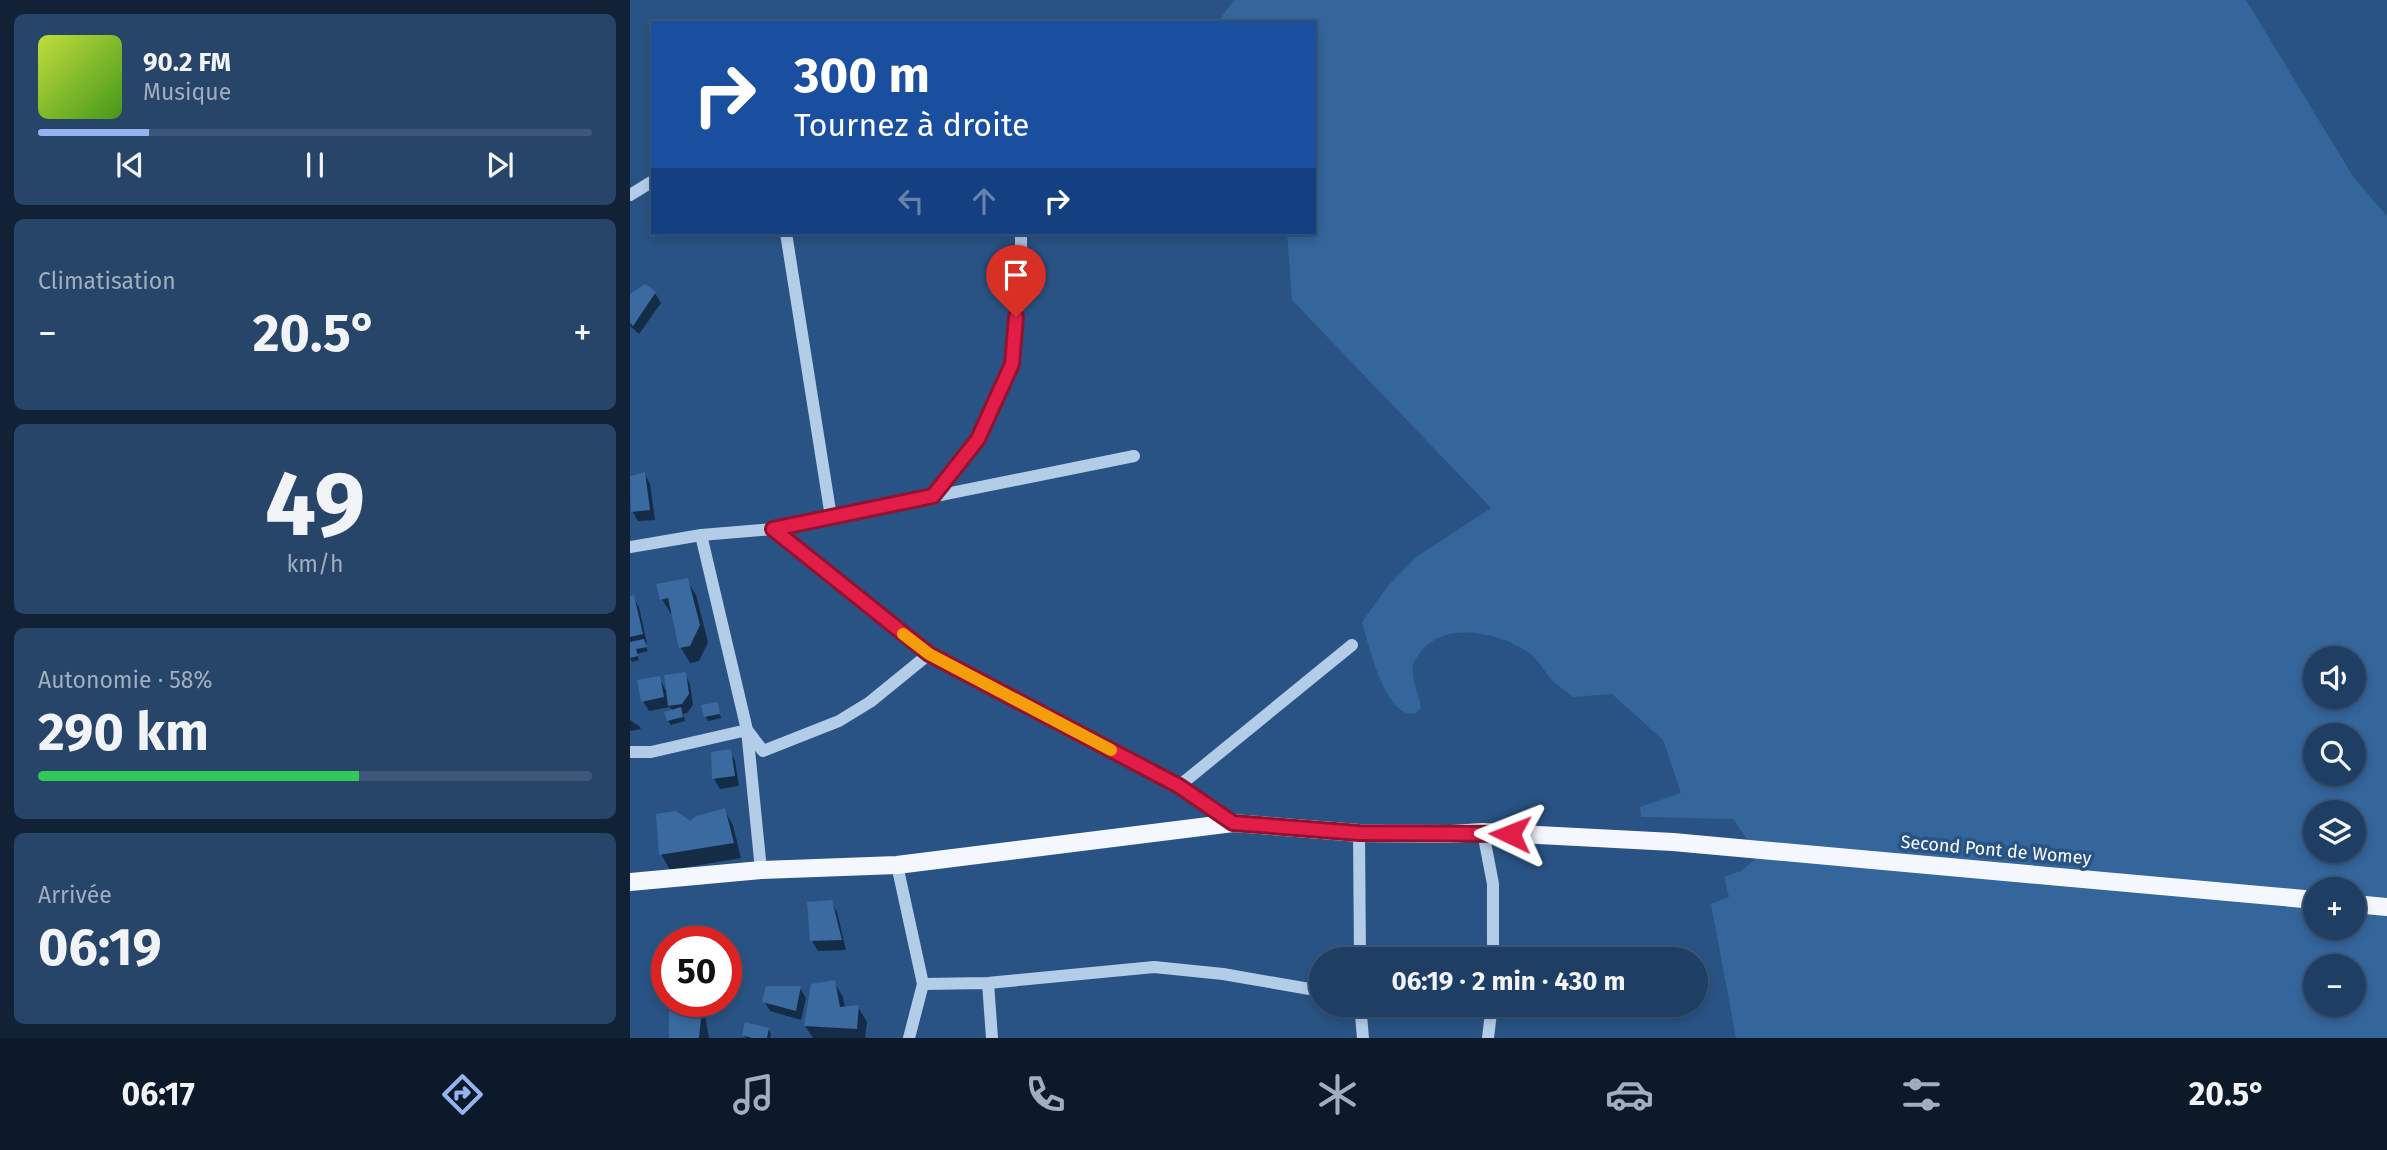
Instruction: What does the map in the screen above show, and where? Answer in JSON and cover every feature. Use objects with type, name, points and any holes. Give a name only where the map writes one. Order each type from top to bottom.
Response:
[{"type":"main road","name":"Second Pont de Womey","points":[[630,882],[761,870],[897,866],[1233,823],[1359,833],[1483,832],[1673,842],[2303,899]]},
{"type":"main road","points":[[2366,905],[2387,906]]},
{"type":"street","points":[[630,195],[651,182]]},
{"type":"street","points":[[786,235],[831,517]]},
{"type":"street","points":[[933,496],[978,439],[1012,364],[1021,270],[1021,235]]},
{"type":"street","points":[[630,547],[701,535],[773,529],[1133,456]]},
{"type":"street","points":[[773,529],[929,654],[1179,786],[1233,823]]},
{"type":"street","points":[[701,535],[747,730],[761,870]]},
{"type":"street","points":[[1179,786],[1352,645]]},
{"type":"street","points":[[747,730],[763,751],[839,720],[870,702],[929,654]]},
{"type":"street","points":[[630,752],[651,752],[747,730]]},
{"type":"street","points":[[1483,832],[1493,884],[1493,947]]},
{"type":"street","points":[[1359,833],[1360,947]]},
{"type":"street","points":[[897,866],[923,984],[909,1038]]},
{"type":"street","points":[[923,984],[988,983],[1154,967],[1223,974],[1309,989]]},
{"type":"street","points":[[988,983],[992,1038]]},
{"type":"street","points":[[1361,1017],[1363,1038]]},
{"type":"street","points":[[1488,1038],[1490,1017]]},
{"type":"shaded area","points":[[1234,0],[2246,0],[2354,178],[2387,216],[2387,1038],[1736,1038],[1711,904],[1729,897],[1724,877],[1741,871],[1759,856],[1733,819],[1641,817],[1640,807],[1681,793],[1663,740],[1612,694],[1573,697],[1552,680],[1531,654],[1506,641],[1477,633],[1449,634],[1436,639],[1418,656],[1413,671],[1421,708],[1415,714],[1405,713],[1396,706],[1383,685],[1362,622],[1387,587],[1415,558],[1491,508],[1292,300],[1287,235],[1316,235],[1316,21],[1218,21]]},
{"type":"building","points":[[645,284],[656,292],[633,326],[630,323],[630,294]]},
{"type":"building","points":[[645,472],[650,510],[631,512],[630,476]]},
{"type":"building","points":[[688,578],[700,625],[690,646],[679,648],[668,598],[660,600],[656,584]]},
{"type":"building","points":[[634,595],[643,634],[630,637],[630,596]]},
{"type":"building","points":[[644,639],[647,647],[636,649],[638,656],[630,658],[630,642]]},
{"type":"building","points":[[686,672],[689,694],[682,704],[668,706],[664,675]]},
{"type":"building","points":[[660,676],[664,697],[641,702],[637,680]]},
{"type":"building","points":[[718,702],[720,714],[704,717],[701,705]]},
{"type":"building","points":[[681,707],[683,717],[667,721],[664,712]]},
{"type":"building","points":[[731,749],[735,776],[712,779],[711,752]]},
{"type":"building","points":[[725,808],[734,843],[659,855],[656,814],[676,811],[690,821],[696,816]]},
{"type":"building","points":[[832,900],[842,940],[810,941],[807,902]]},
{"type":"building","points":[[835,980],[840,1007],[859,1005],[857,1029],[804,1026],[811,984]]},
{"type":"building","points":[[766,986],[801,986],[796,1011],[762,1002]]},
{"type":"building","points":[[669,1017],[701,1017],[699,1038],[669,1038]]},
{"type":"building","points":[[745,1022],[769,1028],[767,1038],[742,1035]]},
{"type":"slow traffic","points":[[903,634],[929,654],[1111,750]]},
{"type":"route","points":[[1016,317],[1012,364],[978,439],[933,496],[773,529],[929,654],[1179,786],[1233,823],[1359,833],[1510,834]]}]
